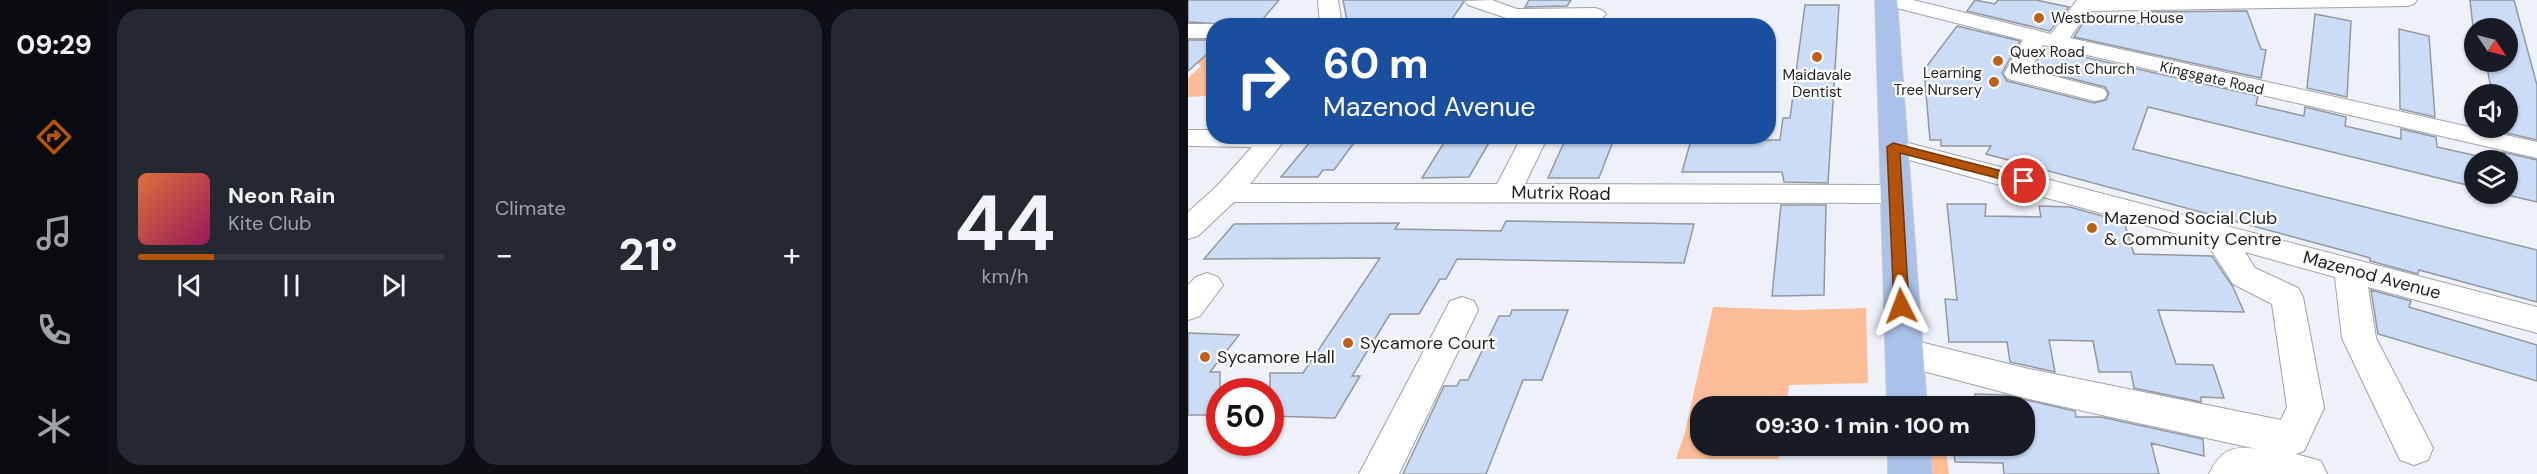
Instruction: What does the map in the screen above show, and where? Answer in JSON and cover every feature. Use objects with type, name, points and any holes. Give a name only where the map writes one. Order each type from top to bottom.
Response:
[{"type":"main road","points":[[1887,0],[1906,396]]},
{"type":"main road","points":[[1910,456],[1911,474]]},
{"type":"street","points":[[1328,0],[1330,18]]},
{"type":"street","name":"Kingsgate Road","points":[[1887,0],[2046,39],[2537,150]]},
{"type":"street","points":[[2095,94],[2016,74],[2046,39],[2082,5],[2407,0]]},
{"type":"street","points":[[1475,1],[1515,15],[1596,13]]},
{"type":"street","points":[[1188,31],[1206,31]]},
{"type":"street","points":[[1188,138],[1206,138]]},
{"type":"street","points":[[1188,229],[1227,193],[1269,144]]},
{"type":"street","points":[[1506,193],[1530,144]]},
{"type":"street","name":"Mazenod Avenue","points":[[1893,147],[2537,320]]},
{"type":"street","name":"Mutrix Road","points":[[1227,193],[1896,194]]},
{"type":"street","points":[[1904,351],[2029,384],[2291,439],[2306,408],[2287,297],[2244,276],[2216,233]]},
{"type":"street","points":[[2350,269],[2359,338],[2414,448]]},
{"type":"street","points":[[1379,474],[1462,310]]},
{"type":"street","points":[[2229,474],[2238,464],[2307,474]]},
{"type":"shaded area","points":[[1206,33],[1206,96],[1188,97],[1188,78],[1201,66],[1191,52],[1188,34]]},
{"type":"shaded area","points":[[1713,307],[1796,310],[1866,308],[1868,383],[1789,385],[1787,396],[1693,396]]},
{"type":"shaded area","points":[[1690,410],[1690,456],[1779,456],[1779,459],[1676,459]]},
{"type":"shaded area","points":[[1928,456],[1947,456],[1949,474],[1929,474]]},
{"type":"building","points":[[1188,0],[1279,0],[1264,18],[1206,18],[1206,23],[1188,22]]},
{"type":"building","points":[[1343,0],[1463,0],[1453,18],[1346,18]]},
{"type":"building","points":[[1529,0],[1571,0],[1567,6],[1525,7]]},
{"type":"building","name":"Westbourne House","points":[[1975,0],[1995,4],[1998,0],[2036,0],[2069,7],[2050,31],[1967,11]]},
{"type":"building","points":[[2470,0],[2514,0],[2537,85],[2537,140],[2518,136],[2518,84],[2490,84],[2488,72],[2518,72],[2518,18],[2472,18]]},
{"type":"building","points":[[1805,5],[1839,5],[1828,183],[1784,182],[1782,172],[1682,172],[1690,144],[1776,144],[1776,140],[1780,140],[1783,118],[1790,118]]},
{"type":"building","points":[[2247,11],[2261,49],[2266,50],[2261,78],[2074,37],[2089,13],[2144,24],[2147,12]]},
{"type":"building","points":[[2315,14],[2351,21],[2347,97],[2307,88]]},
{"type":"building","points":[[1957,26],[2020,41],[2002,73],[2007,81],[2094,103],[2106,100],[2109,93],[2105,87],[2033,69],[2044,48],[2258,96],[2256,105],[2304,116],[2305,107],[2346,117],[2345,126],[2401,139],[2401,129],[2436,137],[2437,147],[2464,153],[2464,184],[2148,107],[2133,149],[2537,250],[2537,302],[2419,270],[2418,274],[2370,261],[2370,258],[2349,252],[1986,154],[1991,146],[1941,146],[1941,140],[1930,140],[1924,70]]},
{"type":"building","points":[[2399,29],[2429,36],[2435,117],[2400,109]]},
{"type":"building","points":[[1188,40],[1206,40],[1206,55],[1188,71]]},
{"type":"building","points":[[1308,144],[1353,144],[1334,170],[1323,170],[1318,177],[1281,177]]},
{"type":"building","points":[[1443,144],[1488,144],[1469,177],[1422,178]]},
{"type":"building","points":[[1563,144],[1612,144],[1599,178],[1548,178]]},
{"type":"building","points":[[2518,156],[2537,160],[2537,202],[2518,198]]},
{"type":"building","points":[[1947,204],[1986,204],[1985,216],[2041,217],[2039,206],[2070,207],[2124,222],[2134,254],[2212,256],[2233,287],[2244,312],[2158,310],[2176,364],[2213,365],[2224,398],[2201,397],[2201,402],[2134,388],[2131,372],[2099,372],[2093,341],[2049,340],[2055,372],[2010,362],[2007,342],[1949,342],[1945,299],[1957,300]]},
{"type":"building","points":[[1781,205],[1826,205],[1824,295],[1772,296]]},
{"type":"building","points":[[1506,221],[1694,224],[1684,263],[1457,259],[1446,279],[1440,279],[1419,314],[1390,314],[1352,376],[1360,376],[1335,418],[1284,416],[1284,378],[1270,378],[1270,373],[1303,373],[1380,258],[1204,259],[1234,224],[1399,223],[1395,229],[1501,231]]},
{"type":"building","points":[[2371,290],[2411,301],[2409,307],[2537,345],[2537,381],[2378,334]]},
{"type":"building","points":[[1512,310],[1568,310],[1542,380],[1523,380],[1486,474],[1403,474],[1444,386],[1457,386],[1460,380],[1468,380],[1499,316],[1510,316]]},
{"type":"building","name":"Sycamore Hall","points":[[1188,333],[1239,335],[1210,372],[1220,372],[1220,378],[1206,378],[1206,415],[1188,415]]},
{"type":"building","points":[[1975,394],[2009,396],[1975,396]]},
{"type":"building","points":[[2035,402],[2075,411],[2076,417],[2101,417],[2203,439],[2204,456],[2151,443],[2159,474],[2004,474],[2003,463],[1955,462],[1954,456],[2035,456]]},
{"type":"place","name":"Westbourne House","points":[[2039,18]]},
{"type":"place","name":"Maidavale Dentist","points":[[1817,57]]},
{"type":"place","name":"Quex Road Methodist Church","points":[[1998,61]]},
{"type":"place","name":"Learning Tree Nursery","points":[[1994,82]]},
{"type":"place","name":"Mazenod Social Club & Community Centre","points":[[2092,228]]},
{"type":"place","name":"Sycamore Court","points":[[1348,343]]},
{"type":"place","name":"Sycamore Hall","points":[[1205,357]]},
{"type":"route","points":[[1901,306],[1893,147],[2024,181]]}]
